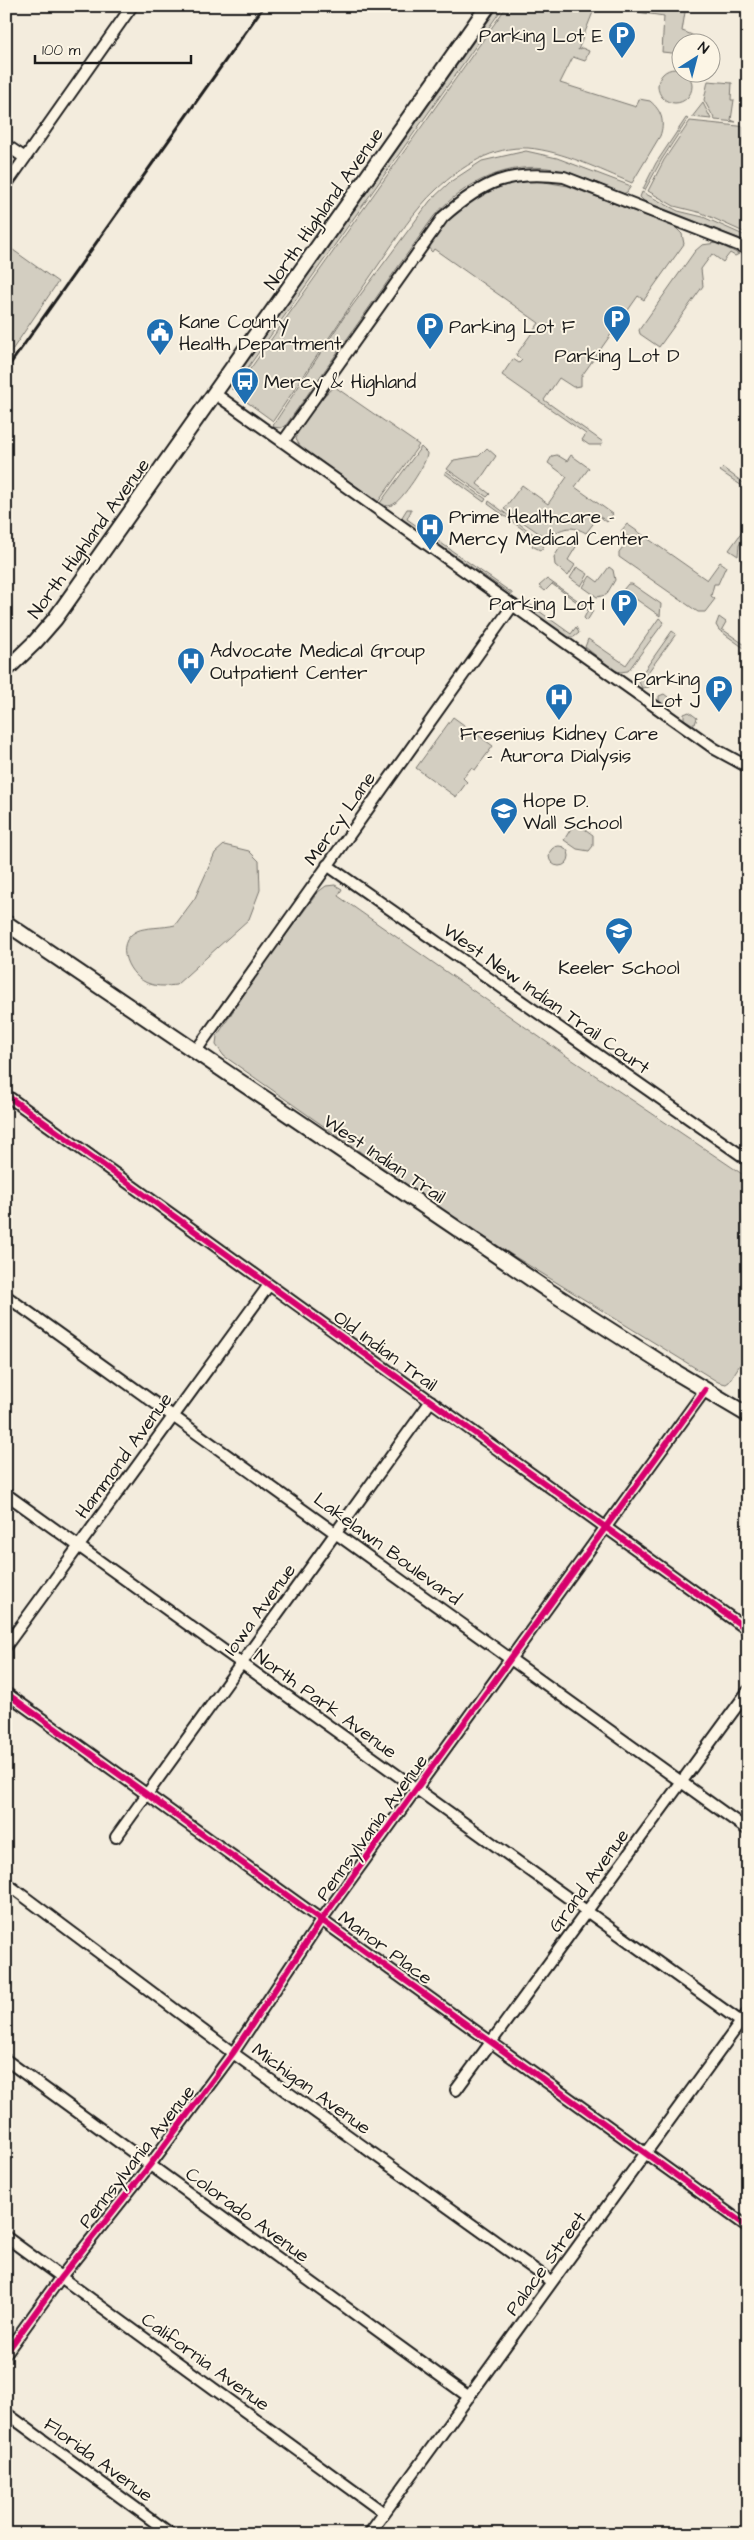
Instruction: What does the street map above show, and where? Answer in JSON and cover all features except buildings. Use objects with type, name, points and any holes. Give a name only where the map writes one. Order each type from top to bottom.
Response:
[{"type":"main road","name":"North Highland Avenue","points":[[6,670],[35,642],[54,619],[488,6]]},
{"type":"main road","name":"West Indian Trail","points":[[6,923],[546,1289],[705,1390],[748,1415]]},
{"type":"street","points":[[6,184],[132,6]]},
{"type":"street","points":[[6,145],[25,158]]},
{"type":"street","points":[[283,442],[443,217],[472,192],[489,183],[513,177],[538,174],[564,177],[748,249]]},
{"type":"street","points":[[214,394],[715,749],[748,767]]},
{"type":"street","name":"Mercy Lane","points":[[195,1052],[513,605]]},
{"type":"street","name":"West New Indian Trail Court","points":[[327,865],[748,1160]]},
{"type":"street","name":"Old Indian Trail","points":[[6,1095],[748,1630]]},
{"type":"street","name":"Hammond Avenue","points":[[6,1646],[269,1285]]},
{"type":"street","name":"Lakelawn Boulevard","points":[[6,1296],[512,1658],[748,1830]]},
{"type":"street","name":"Pennsylvania Avenue","points":[[6,2352],[61,2277],[150,2165],[233,2053],[322,1919],[607,1529],[705,1390]]},
{"type":"street","name":"Iowa Avenue","points":[[116,1837],[431,1401]]},
{"type":"street","name":"North Park Avenue","points":[[6,1494],[744,2024]]},
{"type":"street","name":"Grand Avenue","points":[[456,2090],[748,1691]]},
{"type":"street","name":"Manor Place","points":[[6,1692],[748,2227]]},
{"type":"street","name":"Michigan Avenue","points":[[6,1883],[233,2053],[552,2282]]},
{"type":"street","name":"Palace Street","points":[[369,2534],[646,2154],[744,2024],[748,2012]]},
{"type":"street","name":"Colorado Avenue","points":[[6,2060],[468,2397]]},
{"type":"street","name":"California Avenue","points":[[6,2237],[384,2513]]},
{"type":"street","name":"Florida Avenue","points":[[6,2413],[171,2534]]},
{"type":"shaded area","points":[[499,6],[504,6],[232,390],[234,380]]},
{"type":"shaded area","points":[[507,6],[608,6],[603,9],[595,7],[578,50],[582,48],[589,51],[585,61],[573,57],[560,83],[636,107],[639,99],[650,101],[660,113],[662,126],[660,136],[632,183],[568,157],[528,148],[515,148],[490,154],[457,173],[429,197],[406,225],[273,421],[240,397],[236,389]]},
{"type":"shaded area","points":[[619,6],[686,6],[682,31],[684,32],[672,32],[672,53],[662,52],[664,16],[637,12]]},
{"type":"shaded area","points":[[669,70],[672,70],[672,82],[691,82],[691,92],[681,102],[669,102],[659,92],[659,80]]},
{"type":"shaded area","points":[[708,82],[732,83],[731,100],[734,100],[731,120],[736,122],[715,120],[704,100]]},
{"type":"shaded area","points":[[703,103],[711,119],[692,117]]},
{"type":"shaded area","points":[[686,118],[688,119],[662,159],[645,190],[643,189],[656,163]]},
{"type":"shaded area","points":[[690,121],[748,127],[748,234],[702,213],[674,206],[648,191],[664,160]]},
{"type":"shaded area","points":[[526,151],[557,158],[631,186],[623,194],[572,174],[537,167],[504,171],[473,184],[459,193],[434,216],[286,425],[281,428],[272,427],[344,317],[430,201],[450,182],[482,161]]},
{"type":"shaded area","points":[[533,180],[568,186],[675,227],[682,234],[684,244],[644,300],[638,296],[581,377],[581,386],[573,387],[559,378],[544,400],[603,442],[601,445],[589,445],[582,440],[586,434],[502,375],[513,359],[519,363],[522,360],[516,355],[539,323],[434,249],[432,252],[430,250],[431,242],[449,219],[470,202],[493,190]]},
{"type":"shaded area","points":[[642,192],[678,211],[703,217],[748,237],[748,242],[644,201],[640,197]]},
{"type":"shaded area","points":[[716,243],[739,254],[735,256],[730,253],[723,262],[712,254],[701,269],[703,286],[659,347],[640,334],[639,330],[695,251],[702,245]]},
{"type":"shaded area","points":[[6,245],[58,282],[6,359]]},
{"type":"shaded area","points":[[335,387],[419,445],[378,502],[301,447],[296,440],[298,432],[319,401]]},
{"type":"shaded area","points":[[421,447],[427,453],[426,458],[419,473],[407,490],[392,505],[387,506],[380,503]]},
{"type":"shaded area","points":[[487,448],[496,456],[477,484],[490,494],[487,497],[447,469],[454,460],[479,456]]},
{"type":"shaded area","points":[[557,455],[567,461],[571,455],[589,468],[575,487],[613,514],[607,522],[599,516],[586,533],[570,528],[560,530],[546,538],[504,509],[522,485],[548,504],[567,477],[548,463],[552,456]]},
{"type":"shaded area","points":[[723,468],[745,484],[748,481],[748,490],[720,471]]},
{"type":"shaded area","points":[[446,471],[486,499],[484,502],[444,473]]},
{"type":"shaded area","points":[[489,501],[545,543],[542,549],[540,550],[532,546],[536,539],[488,504]]},
{"type":"shaded area","points":[[407,509],[411,509],[411,511],[407,519],[512,593],[512,595],[403,520],[402,517]]},
{"type":"shaded area","points":[[627,524],[707,580],[720,562],[726,566],[718,584],[714,584],[711,596],[715,599],[705,612],[698,612],[619,557],[619,552],[630,538],[621,531]]},
{"type":"shaded area","points":[[742,532],[746,535],[739,545],[738,556],[729,550]]},
{"type":"shaded area","points":[[572,543],[577,545],[568,560],[575,565],[568,576],[555,565],[554,557],[561,546]]},
{"type":"shaded area","points":[[577,567],[588,574],[581,586],[570,578]]},
{"type":"shaded area","points":[[609,567],[613,570],[615,580],[606,595],[597,597],[583,587],[590,576],[598,582]]},
{"type":"shaded area","points":[[547,579],[593,611],[587,621],[584,618],[588,610],[552,584],[545,591],[539,586]]},
{"type":"shaded area","points":[[628,584],[632,584],[661,604],[660,616],[623,590]]},
{"type":"shaded area","points":[[525,601],[571,634],[576,627],[579,633],[574,637],[568,637],[522,604]]},
{"type":"shaded area","points":[[719,617],[726,622],[722,629],[748,647],[748,651],[719,630],[716,625]]},
{"type":"shaded area","points":[[659,618],[664,622],[628,671],[620,672],[614,670],[585,647],[588,639],[626,665]]},
{"type":"shaded area","points":[[672,631],[676,634],[643,679],[648,683],[649,687],[642,688],[639,682],[641,675]]},
{"type":"shaded area","points":[[664,694],[672,700],[671,706],[667,707],[659,701],[659,696]]},
{"type":"shaded area","points":[[689,712],[697,718],[695,724],[684,719],[684,714]]},
{"type":"shaded area","points":[[453,717],[493,746],[475,770],[471,768],[463,778],[467,782],[456,797],[416,768]]},
{"type":"shaded area","points":[[575,822],[593,835],[593,846],[589,851],[577,849],[564,840]]},
{"type":"shaded area","points":[[224,845],[249,851],[259,861],[260,890],[249,919],[176,985],[157,986],[142,980],[130,968],[126,960],[126,944],[130,936],[140,930],[175,925],[195,898],[215,853]]},
{"type":"shaded area","points":[[559,846],[566,849],[569,856],[566,863],[559,866],[552,863],[549,856],[552,849]]},
{"type":"shaded area","points":[[335,885],[342,889],[338,896],[565,1055],[748,1178],[748,1352],[729,1382],[726,1384],[718,1382],[512,1255],[430,1201],[224,1056],[216,1045],[217,1036],[255,977],[318,892],[326,886]]},
{"type":"railway","points":[[6,370],[264,6]]},
{"type":"cycle path","points":[[6,1095],[748,1630]]},
{"type":"cycle path","points":[[6,2353],[61,2277],[150,2165],[233,2053],[322,1919],[705,1390]]},
{"type":"cycle path","points":[[6,1693],[748,2227]]},
{"type":"place","name":"Parking Lot E","points":[[622,59]]},
{"type":"place","name":"Parking Lot D","points":[[617,343]]},
{"type":"place","name":"Parking Lot F","points":[[430,350]]},
{"type":"place","name":"Kane County Health Department","points":[[160,356]]},
{"type":"place","name":"Mercy & Highland","points":[[245,405]]},
{"type":"place","name":"Prime Healthcare - Mercy Medical Center","points":[[430,551]]},
{"type":"place","name":"Parking Lot I","points":[[624,627]]},
{"type":"place","name":"Advocate Medical Group Outpatient Center","points":[[191,685]]},
{"type":"place","name":"Parking Lot J","points":[[719,713]]},
{"type":"place","name":"Fresenius Kidney Care - Aurora Dialysis","points":[[559,721]]},
{"type":"place","name":"Hope D. Wall School","points":[[504,835]]},
{"type":"place","name":"Keeler School","points":[[619,955]]}]
